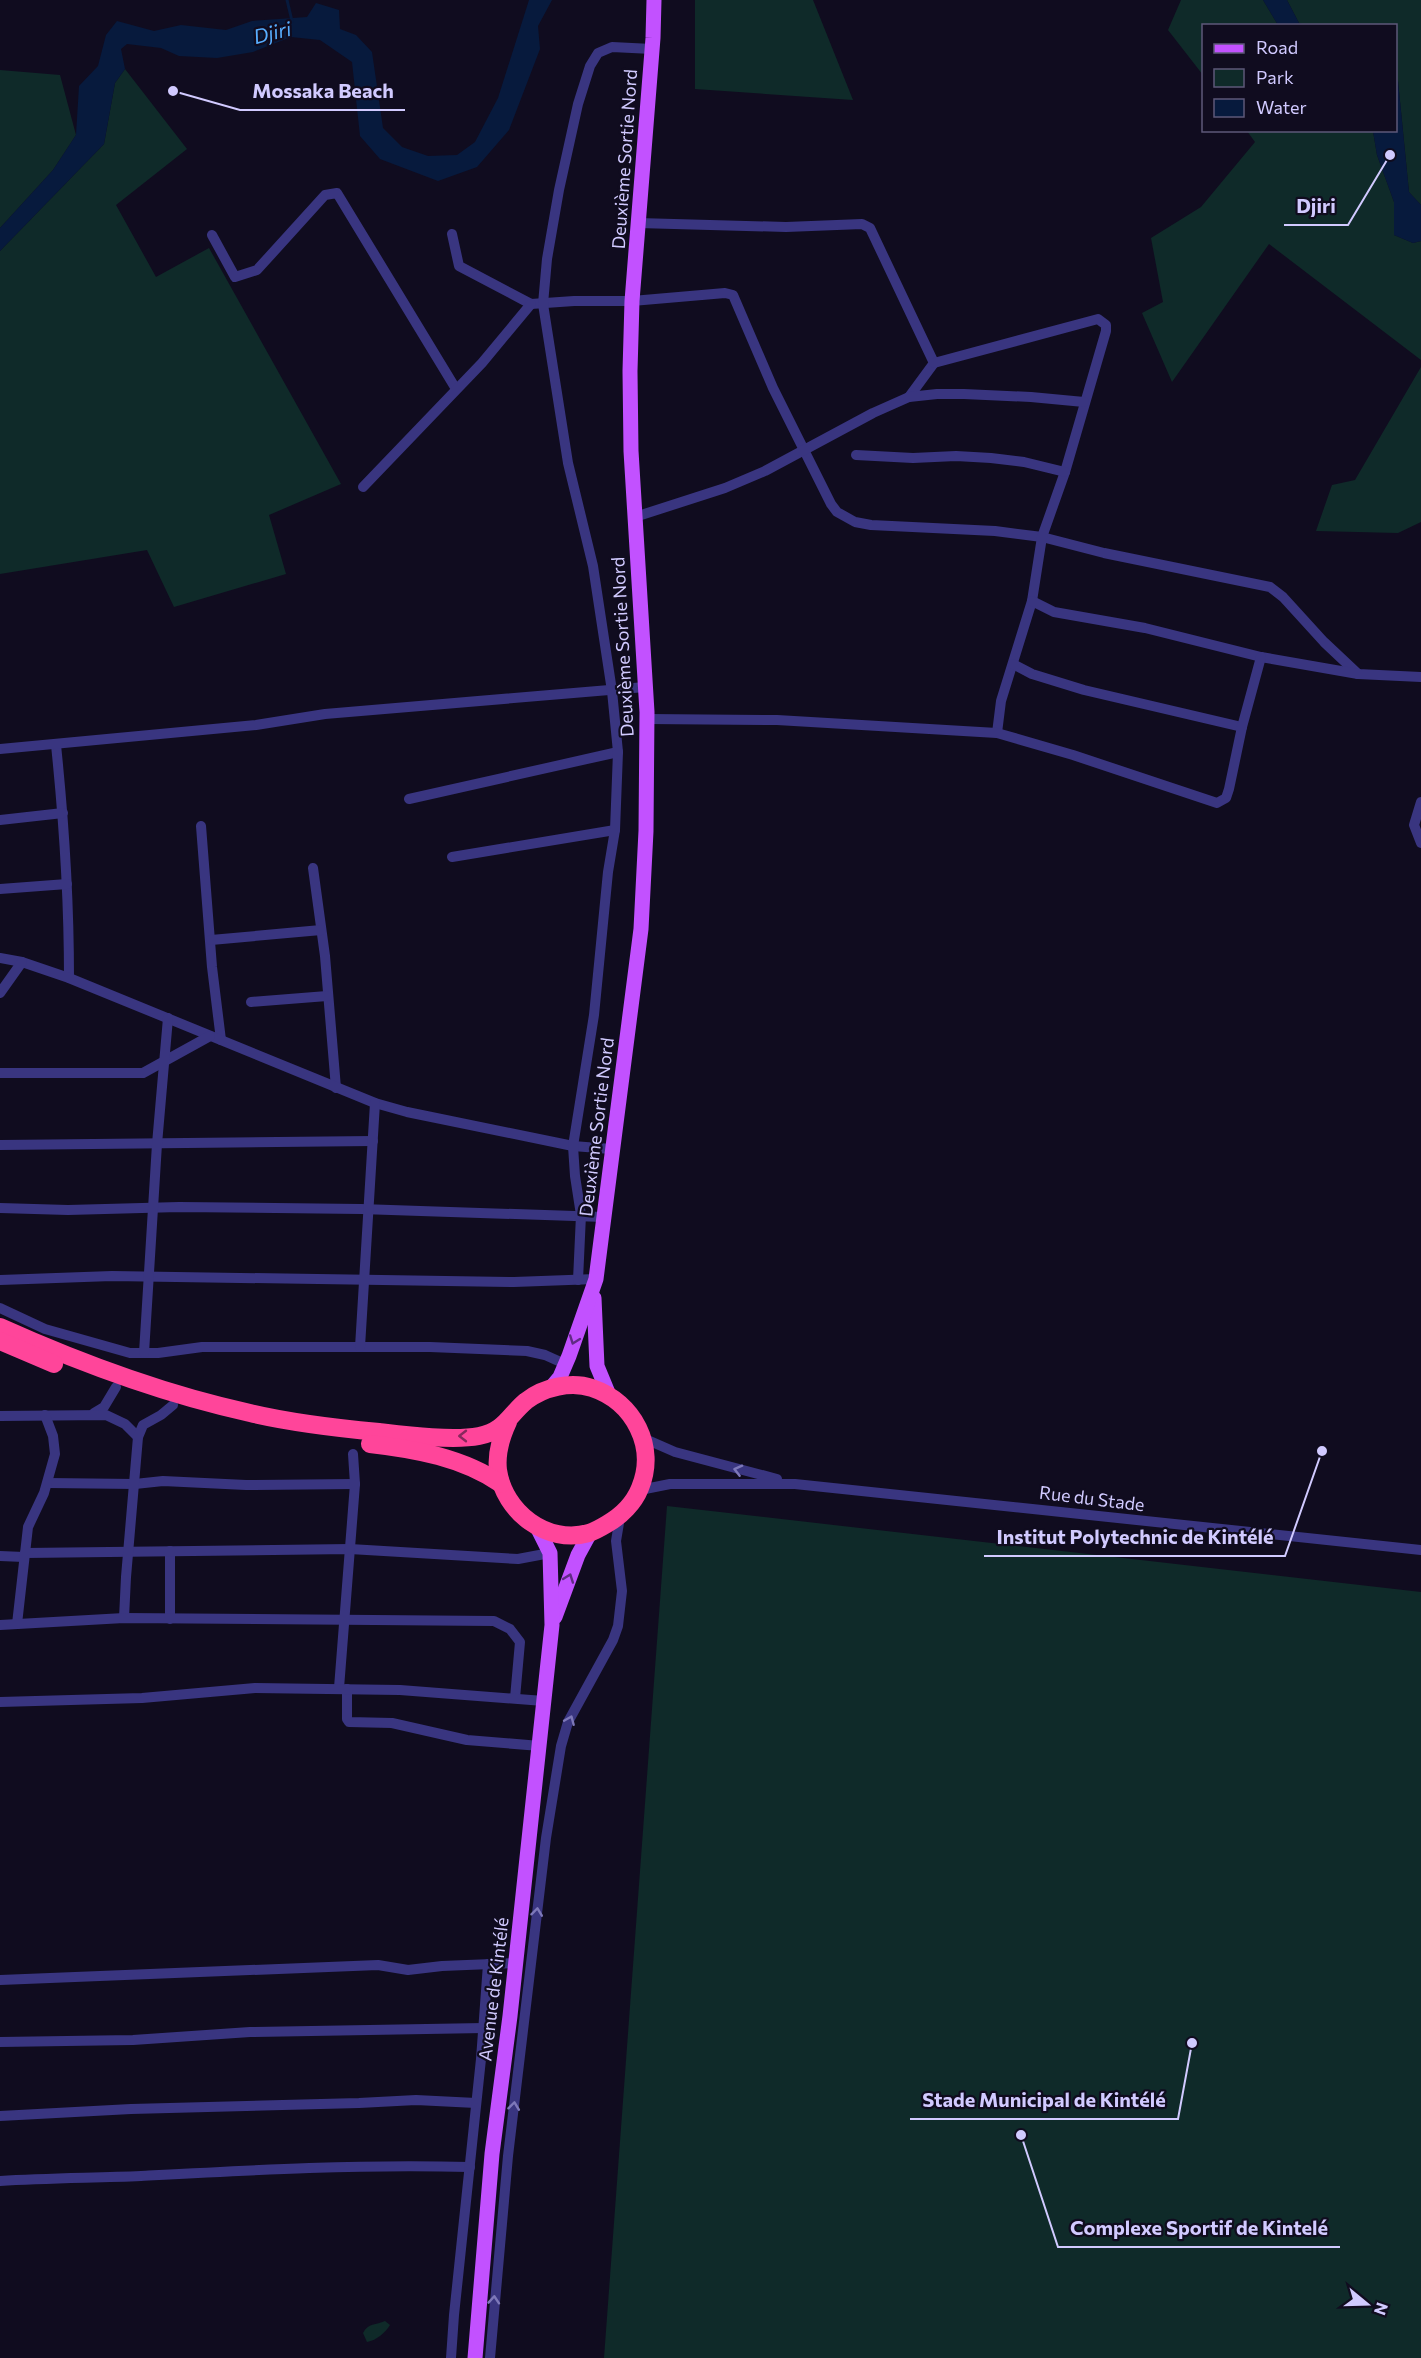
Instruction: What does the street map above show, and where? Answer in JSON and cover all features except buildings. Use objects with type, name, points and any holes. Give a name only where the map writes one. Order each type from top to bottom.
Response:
[{"type":"highway","points":[[1,1339],[116,1387],[173,1405],[291,1432],[413,1449],[475,1468],[501,1484]]},
{"type":"highway","points":[[1,1339],[252,1414],[415,1436],[478,1436],[508,1422]]},
{"type":"highway","points":[[570,1385],[590,1387],[609,1395],[624,1406],[636,1421],[643,1438],[646,1456],[645,1474],[640,1491],[620,1517],[590,1533],[572,1535],[554,1533],[537,1527],[516,1509],[501,1484],[498,1452],[501,1436],[508,1422],[526,1401],[550,1389],[570,1385]]},
{"type":"main road","name":"Deuxième Sortie Nord","points":[[609,1395],[597,1366],[595,1284],[641,929],[646,831],[647,719],[629,411],[633,301],[654,0]]},
{"type":"main road","name":"Deuxième Sortie Nord","points":[[550,1389],[560,1377],[595,1284]]},
{"type":"main road","name":"Avenue de Kintélé","points":[[475,2358],[491,2165],[516,1963],[552,1625],[550,1553],[537,1527]]},
{"type":"main road","name":"Avenue de Kintélé","points":[[552,1625],[578,1555],[590,1533]]},
{"type":"street","points":[[578,1280],[581,1215],[573,1146],[594,1015],[608,872],[615,830],[618,752],[612,691],[593,566],[568,463],[543,304],[547,260],[559,190],[578,104],[590,66],[598,52],[612,47],[652,49]]},
{"type":"street","points":[[212,235],[235,277],[257,270],[325,195],[337,194],[456,390]]},
{"type":"street","points":[[638,224],[786,227],[862,224],[870,228],[934,363]]},
{"type":"street","points":[[452,234],[459,266],[531,304],[633,301],[724,293],[733,295],[773,388],[831,504],[846,519],[871,525],[966,529],[1042,537],[1104,553],[1270,587],[1283,597],[1324,642],[1358,674]]},
{"type":"street","points":[[363,487],[456,390],[531,304]]},
{"type":"street","points":[[909,397],[934,363],[1098,319],[1106,325],[1065,472],[1042,537],[1032,601],[1001,702],[997,733]]},
{"type":"street","points":[[635,517],[725,488],[765,471],[873,413],[909,397],[964,394],[1084,402]]},
{"type":"street","points":[[856,455],[991,458],[1024,462],[1065,472]]},
{"type":"street","points":[[1032,601],[1054,612],[1135,626],[1261,657],[1358,674],[1421,677]]},
{"type":"street","points":[[647,719],[777,720],[997,733],[1073,755],[1217,803],[1226,798],[1261,657]]},
{"type":"street","points":[[1013,664],[1032,674],[1084,690],[1242,727]]},
{"type":"street","points":[[0,749],[256,725],[325,714],[645,687]]},
{"type":"street","points":[[56,745],[67,884],[69,978]]},
{"type":"street","points":[[409,799],[618,752]]},
{"type":"street","points":[[1421,802],[1414,825],[1421,843]]},
{"type":"street","points":[[0,820],[63,813]]},
{"type":"street","points":[[201,826],[221,1040]]},
{"type":"street","points":[[453,857],[615,830]]},
{"type":"street","points":[[314,868],[325,956],[336,1088]]},
{"type":"street","points":[[0,890],[67,884]]},
{"type":"street","points":[[211,940],[321,930]]},
{"type":"street","points":[[0,958],[22,962],[69,978],[375,1103],[407,1112],[573,1146],[612,1149]]},
{"type":"street","points":[[0,993],[22,962]]},
{"type":"street","points":[[250,1002],[327,996]]},
{"type":"street","points":[[144,1353],[152,1208],[168,1018]]},
{"type":"street","points":[[0,1073],[134,1075],[164,1063],[210,1036]]},
{"type":"street","points":[[360,1347],[375,1103]]},
{"type":"street","points":[[0,1145],[373,1141]]},
{"type":"street","points":[[0,1209],[369,1209],[604,1217]]},
{"type":"street","points":[[0,1280],[112,1276],[514,1282],[578,1280],[595,1284]]},
{"type":"street","points":[[0,1308],[45,1329],[130,1353],[202,1347],[430,1347],[521,1350],[545,1355],[565,1364]]},
{"type":"street","points":[[94,1414],[104,1407],[116,1387]]},
{"type":"street","points":[[124,1618],[138,1437],[143,1425],[173,1405]]},
{"type":"street","points":[[0,1416],[106,1415],[117,1419],[138,1437]]},
{"type":"street","points":[[17,1623],[30,1521],[48,1483],[55,1454],[55,1444],[45,1416]]},
{"type":"street","name":"Rue du Stade","points":[[643,1438],[675,1452],[795,1484]]},
{"type":"street","points":[[353,1454],[355,1484],[343,1619],[343,1688],[347,1719],[349,1722],[392,1723],[467,1740],[540,1746]]},
{"type":"street","points":[[48,1483],[135,1484],[163,1481],[246,1485],[355,1484]]},
{"type":"street","name":"Rue du Stade","points":[[640,1491],[670,1484],[795,1484],[1421,1550]]},
{"type":"street","points":[[490,2358],[508,2156],[546,1838],[561,1746],[568,1722],[613,1641],[618,1626],[622,1591],[616,1540],[620,1517]]},
{"type":"street","points":[[0,1556],[350,1549],[518,1558],[550,1553]]},
{"type":"street","points":[[170,1551],[170,1619]]},
{"type":"street","points":[[0,1625],[124,1618],[494,1621],[510,1629],[520,1642],[515,1698]]},
{"type":"street","points":[[0,1702],[153,1697],[255,1688],[399,1690],[544,1701]]},
{"type":"street","points":[[0,1980],[378,1965],[408,1970],[516,1963]]},
{"type":"street","points":[[451,2358],[484,2028],[488,1964]]},
{"type":"street","points":[[0,2042],[133,2040],[250,2032],[484,2028]]},
{"type":"street","points":[[0,2116],[130,2109],[416,2100],[476,2103]]},
{"type":"street","points":[[0,2181],[141,2176],[247,2169],[288,2170],[335,2166],[470,2167]]},
{"type":"green space","points":[[695,0],[813,0],[853,100],[695,89]]},
{"type":"green space","points":[[1181,0],[1263,0],[1277,24],[1202,24],[1202,74],[1168,30]]},
{"type":"green space","points":[[1287,0],[1421,0],[1421,205],[1409,192],[1397,80],[1397,24],[1299,23]]},
{"type":"green space","points":[[125,69],[187,149],[116,205],[156,277],[209,248],[341,484],[269,515],[286,574],[174,607],[147,550],[0,574],[0,251],[104,144],[115,83]]},
{"type":"green space","points":[[0,70],[60,75],[76,135],[53,170],[0,228]]},
{"type":"green space","points":[[1248,132],[1373,132],[1377,155],[1394,202],[1394,235],[1413,243],[1421,241],[1421,360],[1269,244],[1172,382],[1142,313],[1163,302],[1151,238],[1201,207],[1255,142]]},
{"type":"green space","points":[[1421,367],[1421,522],[1398,533],[1316,531],[1332,485],[1355,480]]},
{"type":"green space","points":[[667,1506],[1421,1592],[1421,2358],[604,2358]]},
{"type":"green space","points":[[385,2321],[390,2325],[386,2331],[367,2342],[363,2333],[365,2330]]},
{"type":"water","points":[[529,0],[552,0],[538,26],[540,49],[509,130],[477,167],[438,181],[380,159],[360,136],[352,62],[320,40],[291,37],[253,52],[217,58],[179,56],[161,48],[127,44],[121,49],[125,69],[115,83],[104,144],[0,251],[0,228],[53,170],[76,135],[79,86],[98,66],[106,35],[117,21],[154,31],[181,25],[226,30],[252,21],[307,17],[316,3],[339,10],[340,29],[356,35],[372,52],[383,128],[402,147],[428,156],[457,155],[475,142],[498,98]]},
{"type":"water","points":[[1263,0],[1287,0],[1299,23],[1302,24],[1277,24]]},
{"type":"water","points":[[1397,80],[1409,192],[1421,205],[1421,241],[1413,243],[1394,235],[1394,202],[1377,155],[1373,132],[1397,132]]},
{"type":"waterway","points":[[287,0],[292,21]]},
{"type":"place","name":"Mossaka Beach","points":[[173,91]]},
{"type":"place","name":"Djiri","points":[[1390,155]]},
{"type":"place","name":"Institut Polytechnic de Kintélé","points":[[1322,1451]]},
{"type":"place","name":"Stade Municipal de Kintélé","points":[[1192,2043]]},
{"type":"place","name":"Complexe Sportif de Kintelé","points":[[1021,2135]]}]
